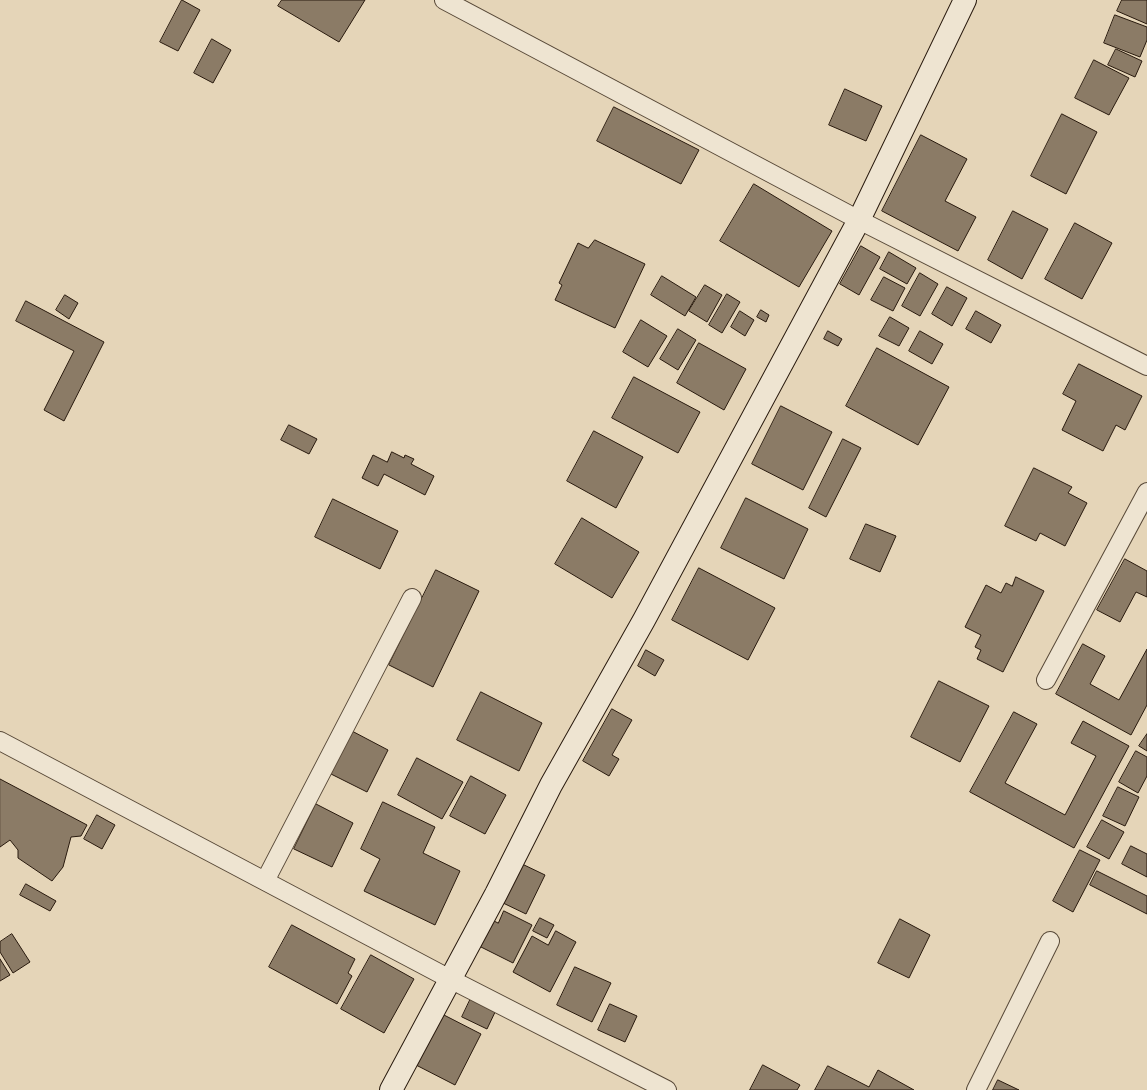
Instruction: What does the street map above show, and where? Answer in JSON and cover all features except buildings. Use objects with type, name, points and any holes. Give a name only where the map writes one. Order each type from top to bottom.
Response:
[{"type":"street","points":[[444,0],[859,220],[1147,366]]},
{"type":"street","points":[[391,1090],[496,894],[551,785],[644,620],[859,220],[965,0]]},
{"type":"street","points":[[1046,680],[1147,492]]},
{"type":"street","points":[[265,880],[412,598]]},
{"type":"street","points":[[0,741],[450,979],[667,1090]]},
{"type":"street","points":[[976,1090],[1050,941]]}]
